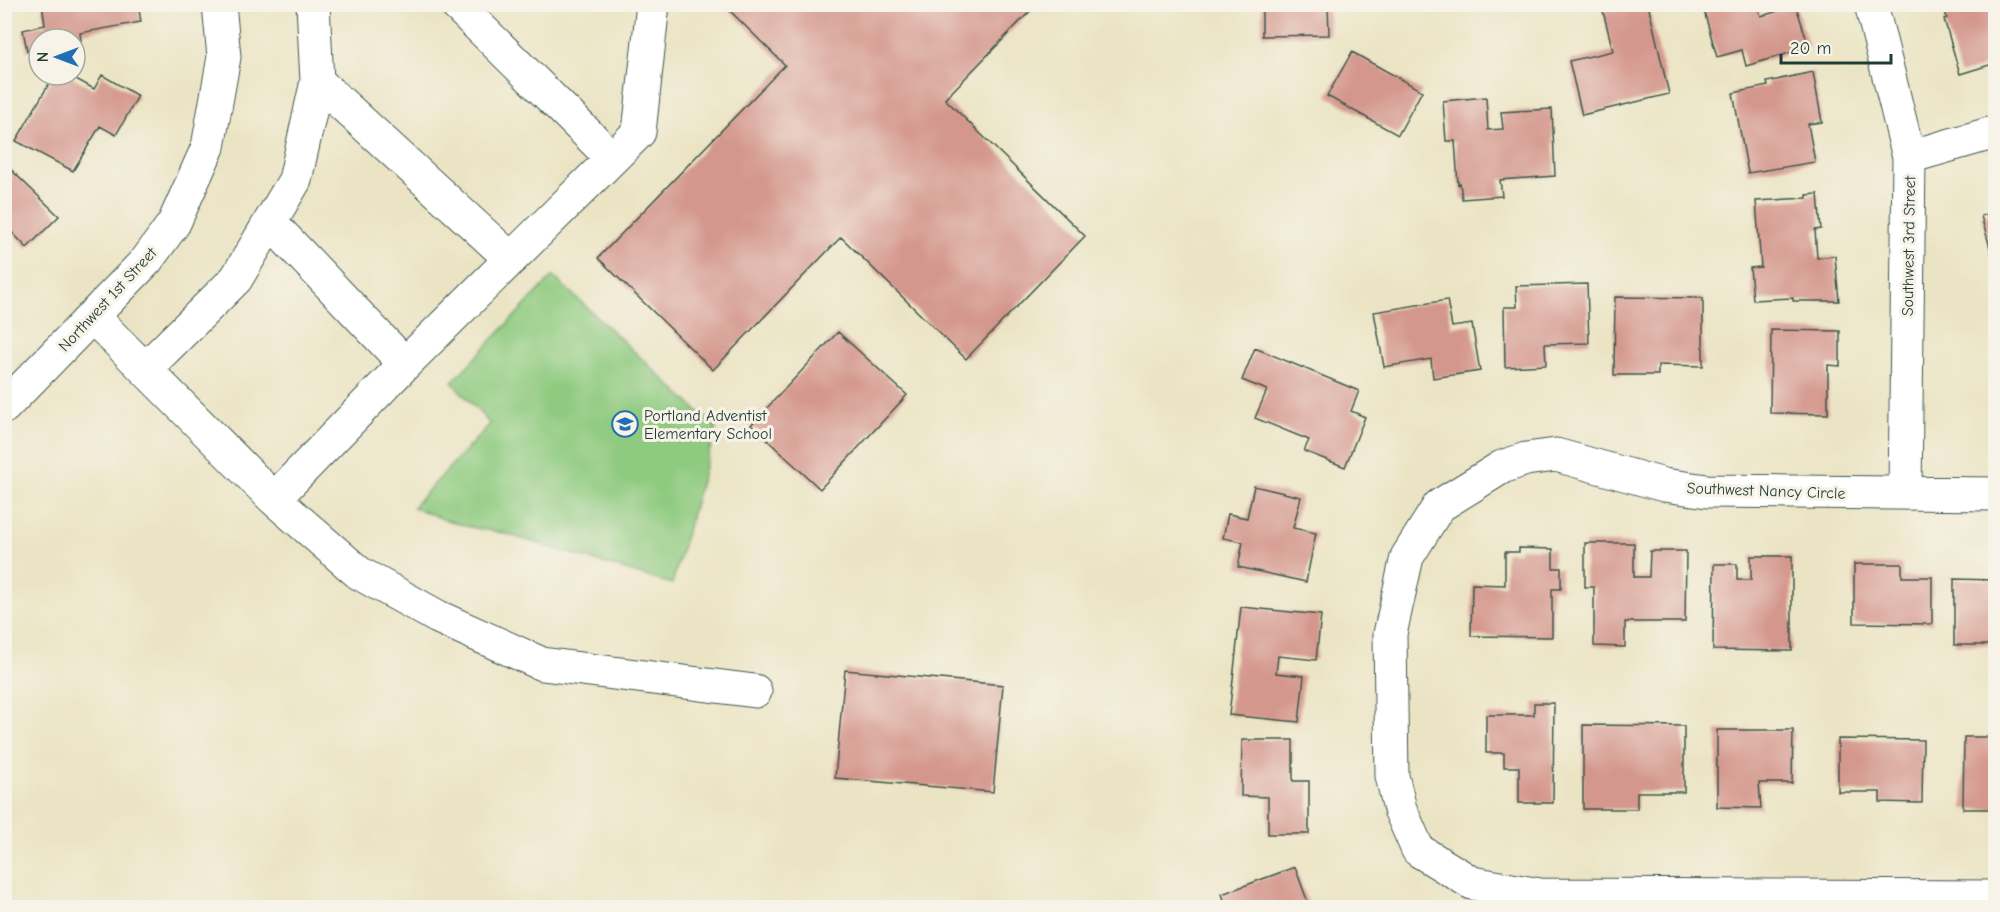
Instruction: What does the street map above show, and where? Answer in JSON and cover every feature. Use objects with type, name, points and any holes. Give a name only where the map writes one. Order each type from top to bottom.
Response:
[{"type":"street","name":"Northwest 1st Street","points":[[4,407],[147,260],[174,223],[208,147],[224,57],[219,4]]},
{"type":"street","points":[[145,369],[236,279],[295,180],[317,81],[314,4]]},
{"type":"street","points":[[456,4],[612,158]]},
{"type":"street","points":[[274,499],[405,364],[639,132],[653,4]]},
{"type":"street","name":"Southwest 3rd Street","points":[[1870,4],[1909,157],[1905,493]]},
{"type":"street","points":[[317,81],[511,259]]},
{"type":"street","points":[[1909,157],[1995,132]]},
{"type":"street","points":[[270,222],[405,364]]},
{"type":"street","points":[[92,316],[274,499],[359,573],[438,617],[542,664],[755,691]]},
{"type":"street","name":"Southwest Nancy Circle","points":[[1995,494],[1707,490],[1664,485],[1556,455],[1526,459],[1502,467],[1439,506],[1407,557],[1390,634],[1392,776],[1400,809],[1418,850],[1472,883],[1540,895],[1995,897]]},
{"type":"green space","points":[[553,276],[716,428],[672,584],[503,533],[443,519],[413,507],[490,424],[452,382]]},
{"type":"building","points":[[42,4],[138,4],[141,22],[87,32],[87,27],[36,27],[45,25]]},
{"type":"building","points":[[723,4],[1037,4],[945,99],[1085,236],[966,359],[841,237],[713,370],[598,258],[785,65]]},
{"type":"building","points":[[1262,4],[1328,4],[1329,35],[1262,36]]},
{"type":"building","points":[[1633,4],[1648,4],[1669,94],[1582,115],[1569,61],[1613,51],[1603,11]]},
{"type":"building","points":[[1702,4],[1774,4],[1759,10],[1761,16],[1796,6],[1809,47],[1746,66],[1742,50],[1717,57]]},
{"type":"building","points":[[1943,4],[1996,4],[1996,63],[1960,74],[1944,19],[1947,18]]},
{"type":"building","points":[[27,29],[27,51],[23,30]]},
{"type":"building","points":[[1352,52],[1422,91],[1398,135],[1327,96]]},
{"type":"building","points":[[1813,72],[1822,122],[1808,124],[1815,162],[1748,173],[1733,93],[1768,86],[1767,82]]},
{"type":"building","points":[[102,75],[138,96],[116,135],[100,126],[73,171],[16,141],[47,87],[87,87],[87,85],[94,89]]},
{"type":"building","points":[[1486,97],[1488,130],[1503,129],[1501,112],[1552,109],[1555,176],[1500,180],[1502,196],[1462,199],[1460,183],[1458,184],[1455,141],[1446,141],[1443,101]]},
{"type":"building","points":[[4,163],[59,216],[27,248],[8,228],[4,232]]},
{"type":"building","points":[[1818,194],[1821,229],[1815,230],[1817,258],[1835,256],[1839,301],[1793,301],[1793,298],[1753,300],[1750,268],[1761,267],[1756,201],[1807,198],[1807,195]]},
{"type":"building","points":[[1996,211],[1996,264],[1995,265],[1981,216]]},
{"type":"building","points":[[1587,284],[1589,343],[1545,344],[1546,365],[1505,367],[1504,307],[1517,307],[1516,286]]},
{"type":"building","points":[[1615,297],[1703,298],[1703,366],[1658,365],[1658,375],[1614,375]]},
{"type":"building","points":[[1447,300],[1452,327],[1472,324],[1480,371],[1433,378],[1431,359],[1384,367],[1374,312]]},
{"type":"building","points":[[1771,330],[1840,331],[1840,366],[1828,365],[1828,414],[1770,413]]},
{"type":"building","points":[[838,332],[907,395],[820,489],[751,425]]},
{"type":"building","points":[[1993,340],[1996,340],[1996,416],[1991,416]]},
{"type":"building","points":[[1255,348],[1359,391],[1351,411],[1365,417],[1345,467],[1304,451],[1309,440],[1255,418],[1267,390],[1242,380]]},
{"type":"building","points":[[1254,486],[1301,497],[1293,528],[1316,533],[1306,582],[1238,567],[1243,542],[1223,538],[1228,514],[1247,518]]},
{"type":"building","points":[[1585,543],[1634,543],[1634,577],[1649,577],[1650,551],[1686,551],[1685,622],[1625,622],[1625,647],[1594,646],[1594,587],[1585,587]]},
{"type":"building","points":[[1519,548],[1553,549],[1553,568],[1561,568],[1561,589],[1552,589],[1552,637],[1471,636],[1472,584],[1505,585],[1505,552],[1519,552]]},
{"type":"building","points":[[1751,556],[1792,556],[1792,651],[1713,650],[1714,564],[1737,564],[1737,580],[1751,580]]},
{"type":"building","points":[[1854,564],[1902,564],[1902,577],[1932,577],[1932,624],[1854,623]]},
{"type":"building","points":[[1954,579],[1996,580],[1996,645],[1954,645]]},
{"type":"building","points":[[1241,607],[1321,615],[1316,660],[1278,656],[1276,673],[1304,676],[1299,722],[1229,715]]},
{"type":"building","points":[[845,670],[1003,685],[993,792],[835,778]]},
{"type":"building","points":[[1534,703],[1554,703],[1553,803],[1519,803],[1519,767],[1504,767],[1504,753],[1486,753],[1486,715],[1534,715]]},
{"type":"building","points":[[1583,725],[1684,726],[1684,792],[1637,792],[1637,809],[1583,809]]},
{"type":"building","points":[[1717,730],[1793,730],[1792,783],[1759,783],[1761,808],[1717,807]]},
{"type":"building","points":[[1964,737],[1996,737],[1996,809],[1963,809]]},
{"type":"building","points":[[1838,739],[1923,740],[1922,803],[1880,802],[1880,792],[1838,792]]},
{"type":"building","points":[[1242,740],[1293,740],[1293,781],[1309,781],[1309,834],[1268,834],[1268,797],[1241,796]]},
{"type":"building","points":[[1295,867],[1310,908],[1227,908],[1222,894]]},
{"type":"place","name":"Portland Adventist Elementary School","points":[[625,424]]}]
